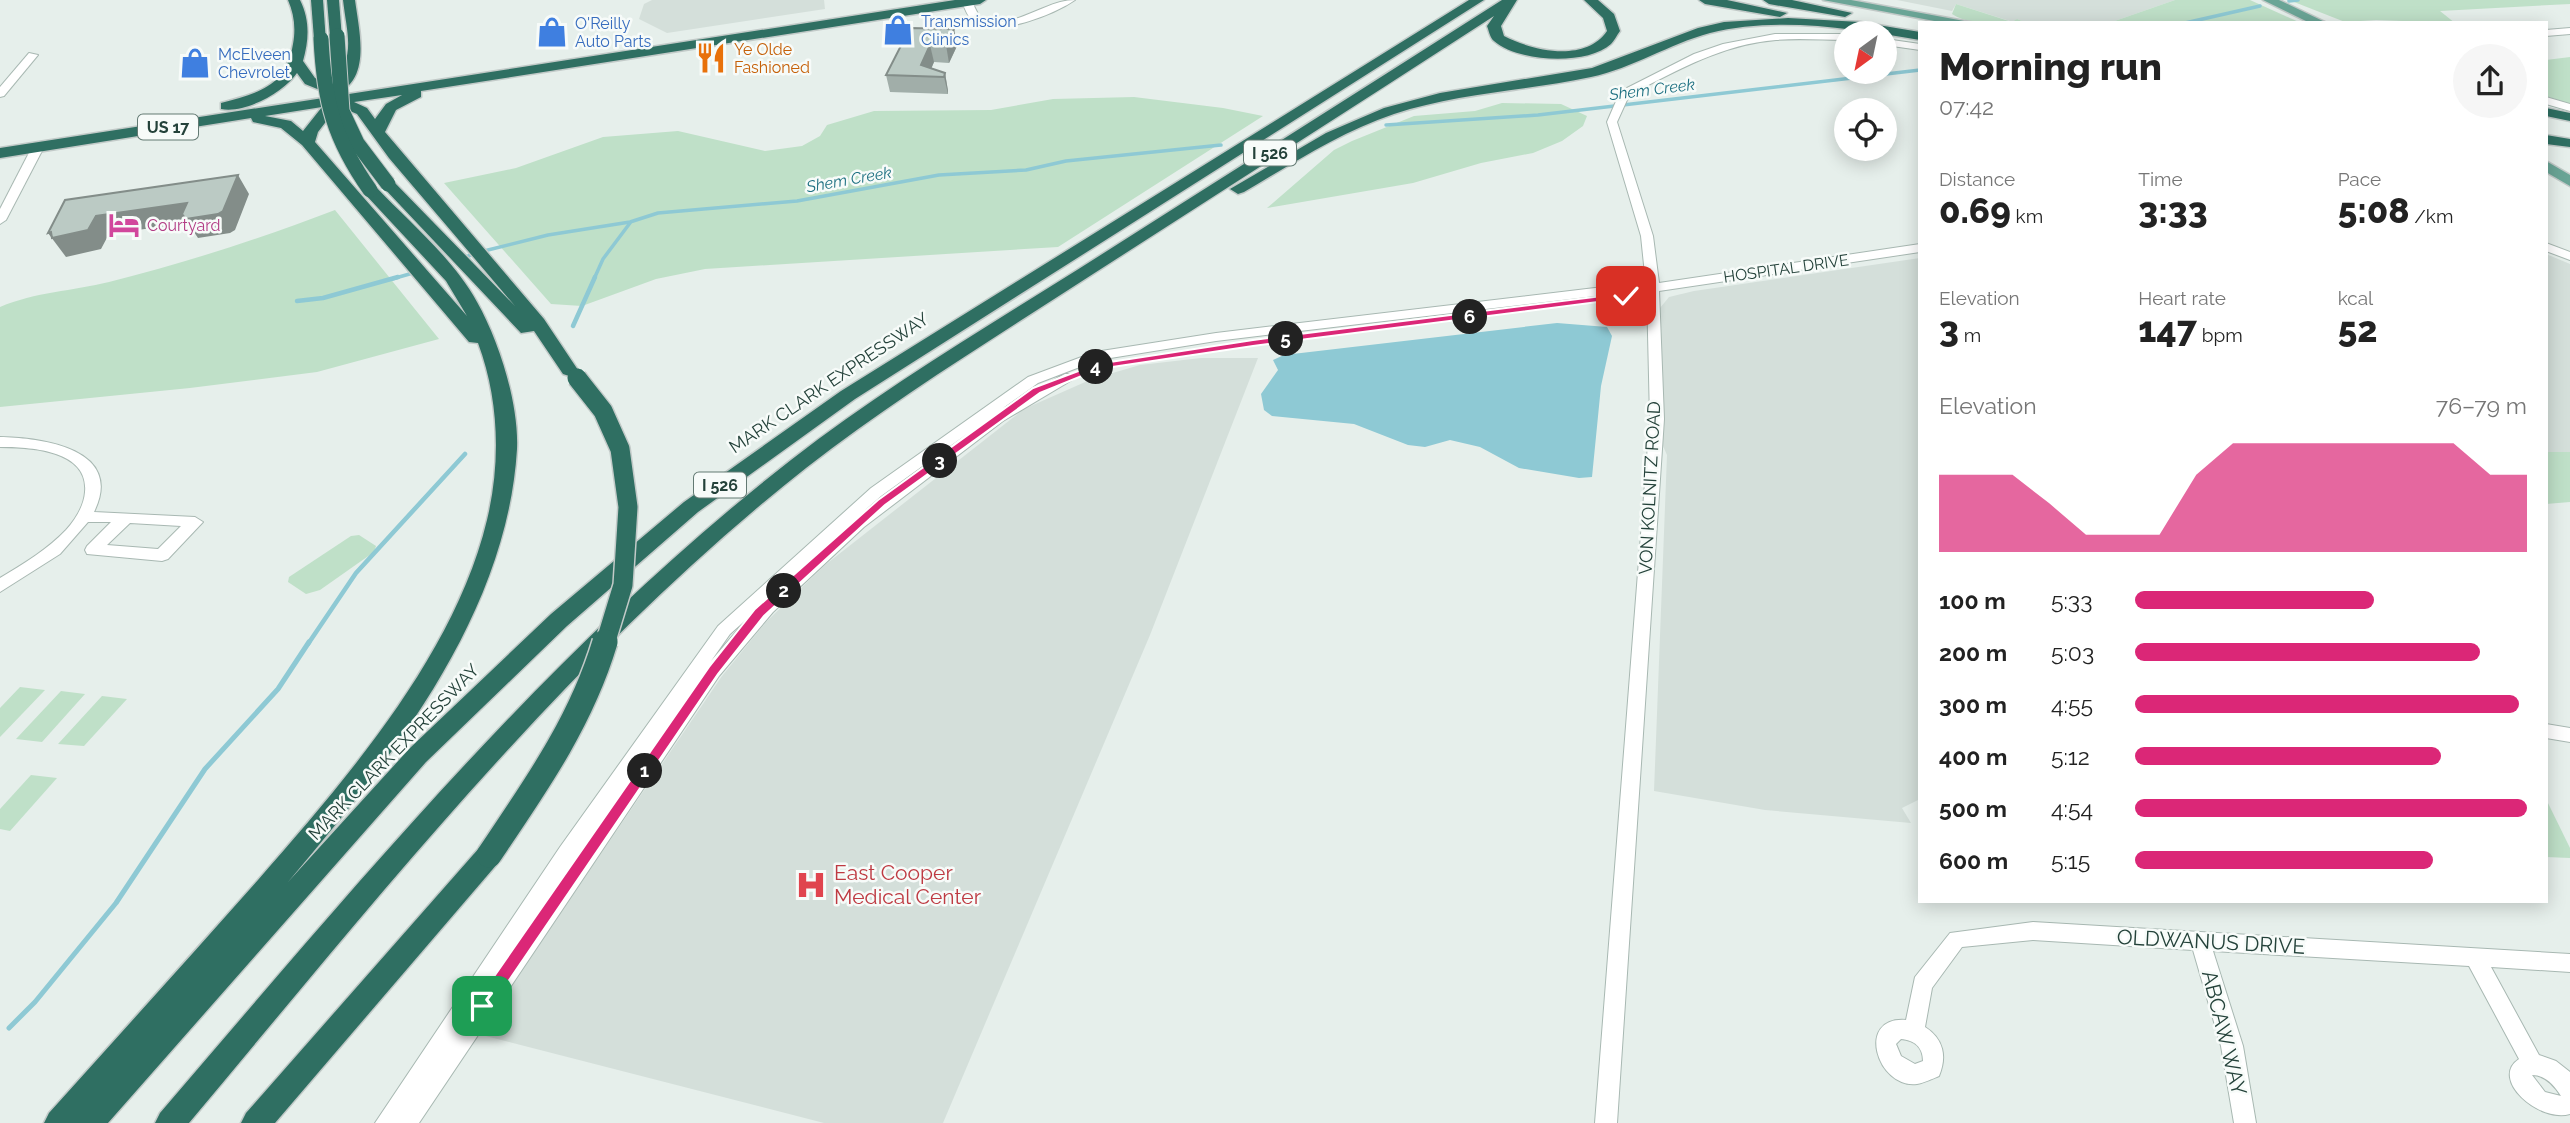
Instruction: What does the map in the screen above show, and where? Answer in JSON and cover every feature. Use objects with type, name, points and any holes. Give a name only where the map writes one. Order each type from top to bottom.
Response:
[{"type":"highway","points":[[222,107],[273,90],[288,79],[298,64],[302,22],[294,0]]},
{"type":"highway","points":[[59,1123],[307,841],[417,696],[455,629],[488,547],[504,481],[506,450],[503,403],[491,354],[463,292],[370,190],[341,148],[329,115],[323,83],[317,0]]},
{"type":"highway","points":[[333,0],[342,111],[357,143],[388,184],[573,374]]},
{"type":"highway","points":[[349,0],[354,65],[356,71],[374,80]]},
{"type":"highway","name":"US 17","points":[[0,153],[210,120],[333,95],[374,80],[930,0]]},
{"type":"highway","name":"MARK CLARK EXPRESSWAY","points":[[89,1123],[418,755],[559,620],[691,507],[792,432],[885,371],[1478,0]]},
{"type":"highway","points":[[1512,0],[1496,21],[1498,38],[1523,51],[1567,56],[1598,49],[1611,38],[1613,33],[1609,18],[1590,0]]},
{"type":"highway","name":"I 526","points":[[170,1123],[448,797],[638,601],[712,535],[830,440],[905,387],[1512,0]]},
{"type":"highway","points":[[1705,0],[1859,21]]},
{"type":"highway","points":[[1769,0],[1865,21]]},
{"type":"highway","name":"US 17","points":[[0,141],[222,107],[452,82],[971,1]]},
{"type":"highway","points":[[1030,308],[1328,138],[1389,111],[1467,92],[1597,71],[1695,34],[1731,25],[1834,23]]},
{"type":"highway","points":[[1897,24],[1918,24]]},
{"type":"highway","points":[[1897,30],[1918,35]]},
{"type":"highway","points":[[256,1123],[489,855],[556,757],[597,670],[623,585],[628,507],[620,449],[603,411],[573,374],[538,323],[416,177],[394,155],[358,108],[310,81],[298,64]]},
{"type":"highway","points":[[307,142],[311,131],[354,65]]},
{"type":"highway","points":[[379,132],[380,121],[391,106],[452,82]]},
{"type":"highway","points":[[2548,112],[2570,117]]},
{"type":"highway","points":[[210,120],[278,121],[295,130],[491,354]]},
{"type":"highway","points":[[2548,130],[2570,134]]},
{"type":"highway","points":[[2548,139],[2570,144]]},
{"type":"highway","points":[[2548,151],[2570,155]]},
{"type":"main road","points":[[1829,0],[1957,21]]},
{"type":"main road","points":[[2269,0],[2316,21]]},
{"type":"main road","points":[[2548,166],[2570,182]]},
{"type":"main road","points":[[2548,179],[2570,195]]},
{"type":"street","points":[[971,1],[976,20],[991,25],[1007,23],[1070,0]]},
{"type":"street","points":[[2548,33],[2570,32]]},
{"type":"street","name":"VON KOLNITZ ROAD","points":[[1606,1123],[1657,419],[1653,288],[1647,236],[1613,133],[1612,122],[1622,99],[1641,83],[1723,47],[1775,37],[1834,37]]},
{"type":"street","points":[[1897,44],[1918,47]]},
{"type":"street","points":[[0,94],[33,55]]},
{"type":"street","points":[[2548,101],[2570,108]]},
{"type":"street","points":[[1,219],[38,147]]},
{"type":"street","name":"HOSPITAL DRIVE","points":[[386,1123],[559,864],[724,630],[876,492],[1033,380],[1095,356],[1216,337],[1620,289],[1653,288],[1918,248]]},
{"type":"street","points":[[2548,248],[2570,256]]},
{"type":"street","name":"HOSPITAL DRIVE","points":[[406,1123],[482,1006],[745,628],[881,503],[1037,391],[1097,367],[1253,343],[1626,296],[1653,288]]},
{"type":"street","points":[[0,442],[35,442],[75,454],[92,475],[93,491],[83,517],[61,543],[0,586]]},
{"type":"street","points":[[83,517],[126,517],[195,522],[162,555],[93,550],[126,517]]},
{"type":"street","points":[[2548,731],[2570,735]]},
{"type":"street","name":"OLDWANUS DRIVE","points":[[1914,1031],[1922,984],[1956,940],[2033,931],[2570,963]]},
{"type":"street","name":"ABCAW WAY","points":[[2201,943],[2232,1046],[2245,1123]]},
{"type":"street","points":[[2474,956],[2533,1064]]},
{"type":"street","points":[[2570,1090],[2553,1071],[2533,1064],[2526,1065],[2520,1076],[2530,1093],[2549,1105],[2559,1107],[2570,1103]]},
{"type":"shaded area","points":[[652,0],[824,0],[825,9],[667,33],[639,19],[644,4]]},
{"type":"shaded area","points":[[1897,0],[2175,0],[2115,21],[2010,21],[1956,4],[1952,11]]},
{"type":"shaded area","points":[[2548,255],[2570,264],[2570,452],[2548,453]]},
{"type":"shaded area","points":[[1918,258],[1918,800],[1902,808],[1911,823],[1765,810],[1654,791],[1667,455],[1663,446],[1660,308],[1669,297]]},
{"type":"shaded area","name":"East Cooper Medical Center","points":[[1201,358],[1258,358],[1150,635],[943,1123],[824,1123],[478,1034],[722,676],[766,622],[825,565],[1024,409],[1092,379],[1140,365]]},
{"type":"green space","points":[[2175,0],[2250,0],[2297,21],[2115,21]]},
{"type":"green space","points":[[2289,0],[2570,0],[2570,4],[2440,11],[2452,21],[2342,21]]},
{"type":"green space","points":[[1956,4],[2009,21],[1969,21],[1952,14]]},
{"type":"green space","points":[[2570,57],[2570,104],[2548,97],[2548,60]]},
{"type":"green space","points":[[1134,97],[1263,116],[1058,247],[705,269],[656,279],[582,306],[551,304],[444,183],[516,168],[603,137],[678,131],[765,151],[802,146],[820,136],[827,125],[874,111],[991,110],[1053,99]]},
{"type":"green space","points":[[1502,103],[1561,104],[1587,116],[1583,126],[1562,141],[1533,153],[1481,163],[1413,183],[1267,208],[1334,150],[1352,141],[1414,116],[1475,111]]},
{"type":"green space","points":[[335,210],[439,339],[317,372],[0,407],[0,307],[27,298],[109,282],[166,267]]},
{"type":"green space","points":[[2548,452],[2570,452],[2570,502],[2548,504]]},
{"type":"green space","points":[[359,535],[376,546],[374,552],[320,590],[306,594],[288,582],[289,577],[351,536]]},
{"type":"green space","points":[[20,687],[45,690],[0,737],[0,708]]},
{"type":"green space","points":[[61,691],[85,694],[42,742],[16,739]]},
{"type":"green space","points":[[102,696],[127,699],[84,746],[58,744]]},
{"type":"green space","points":[[31,775],[57,778],[10,831],[0,829],[0,809]]},
{"type":"green space","points":[[2548,803],[2570,848],[2570,858],[2548,857]]},
{"type":"water","points":[[1557,323],[1607,327],[1612,336],[1601,386],[1592,477],[1579,478],[1519,468],[1480,447],[1450,440],[1425,447],[1408,445],[1354,424],[1272,416],[1264,410],[1261,394],[1278,370],[1273,360],[1284,355]]},
{"type":"building","points":[[910,28],[954,29],[946,45],[930,45],[921,65],[945,73],[944,77],[886,75]]},
{"type":"building","points":[[238,175],[223,211],[218,214],[186,219],[182,214],[187,203],[96,216],[88,230],[52,238],[51,232],[48,233],[65,200]]},
{"type":"waterway","name":"Shem Creek","points":[[2289,1],[2298,0]]},
{"type":"waterway","name":"Shem Creek","points":[[2194,21],[2260,6]]},
{"type":"waterway","name":"Shem Creek","points":[[1386,125],[1538,115],[1918,70]]},
{"type":"waterway","name":"Shem Creek","points":[[484,251],[548,235],[630,222],[658,213],[797,201],[939,175],[1026,170],[1066,161],[1221,145]]},
{"type":"waterway","points":[[594,279],[603,259],[630,223]]},
{"type":"waterway","name":"Shem Creek","points":[[463,258],[471,255]]},
{"type":"waterway","name":"Shem Creek","points":[[392,279],[413,273]]},
{"type":"waterway","name":"Shem Creek","points":[[297,301],[323,298],[398,277]]},
{"type":"waterway","points":[[573,326],[595,277]]},
{"type":"waterway","points":[[308,644],[356,573],[465,454]]},
{"type":"waterway","points":[[9,1028],[35,1002],[116,903],[205,769],[278,689],[309,642]]},
{"type":"place","name":"Transmission Clinics","points":[[898,30]]},
{"type":"place","name":"O'Reilly Auto Parts","points":[[552,32]]},
{"type":"place","name":"Ye Olde Fashioned","points":[[711,58]]},
{"type":"place","name":"McElveen Chevrolet","points":[[195,63]]},
{"type":"place","name":"Courtyard","points":[[124,225]]},
{"type":"place","name":"East Cooper Medical Center","points":[[811,885]]},
{"type":"route","points":[[482,1006],[745,628],[881,503],[1037,391],[1097,367],[1253,343],[1626,296]]}]
